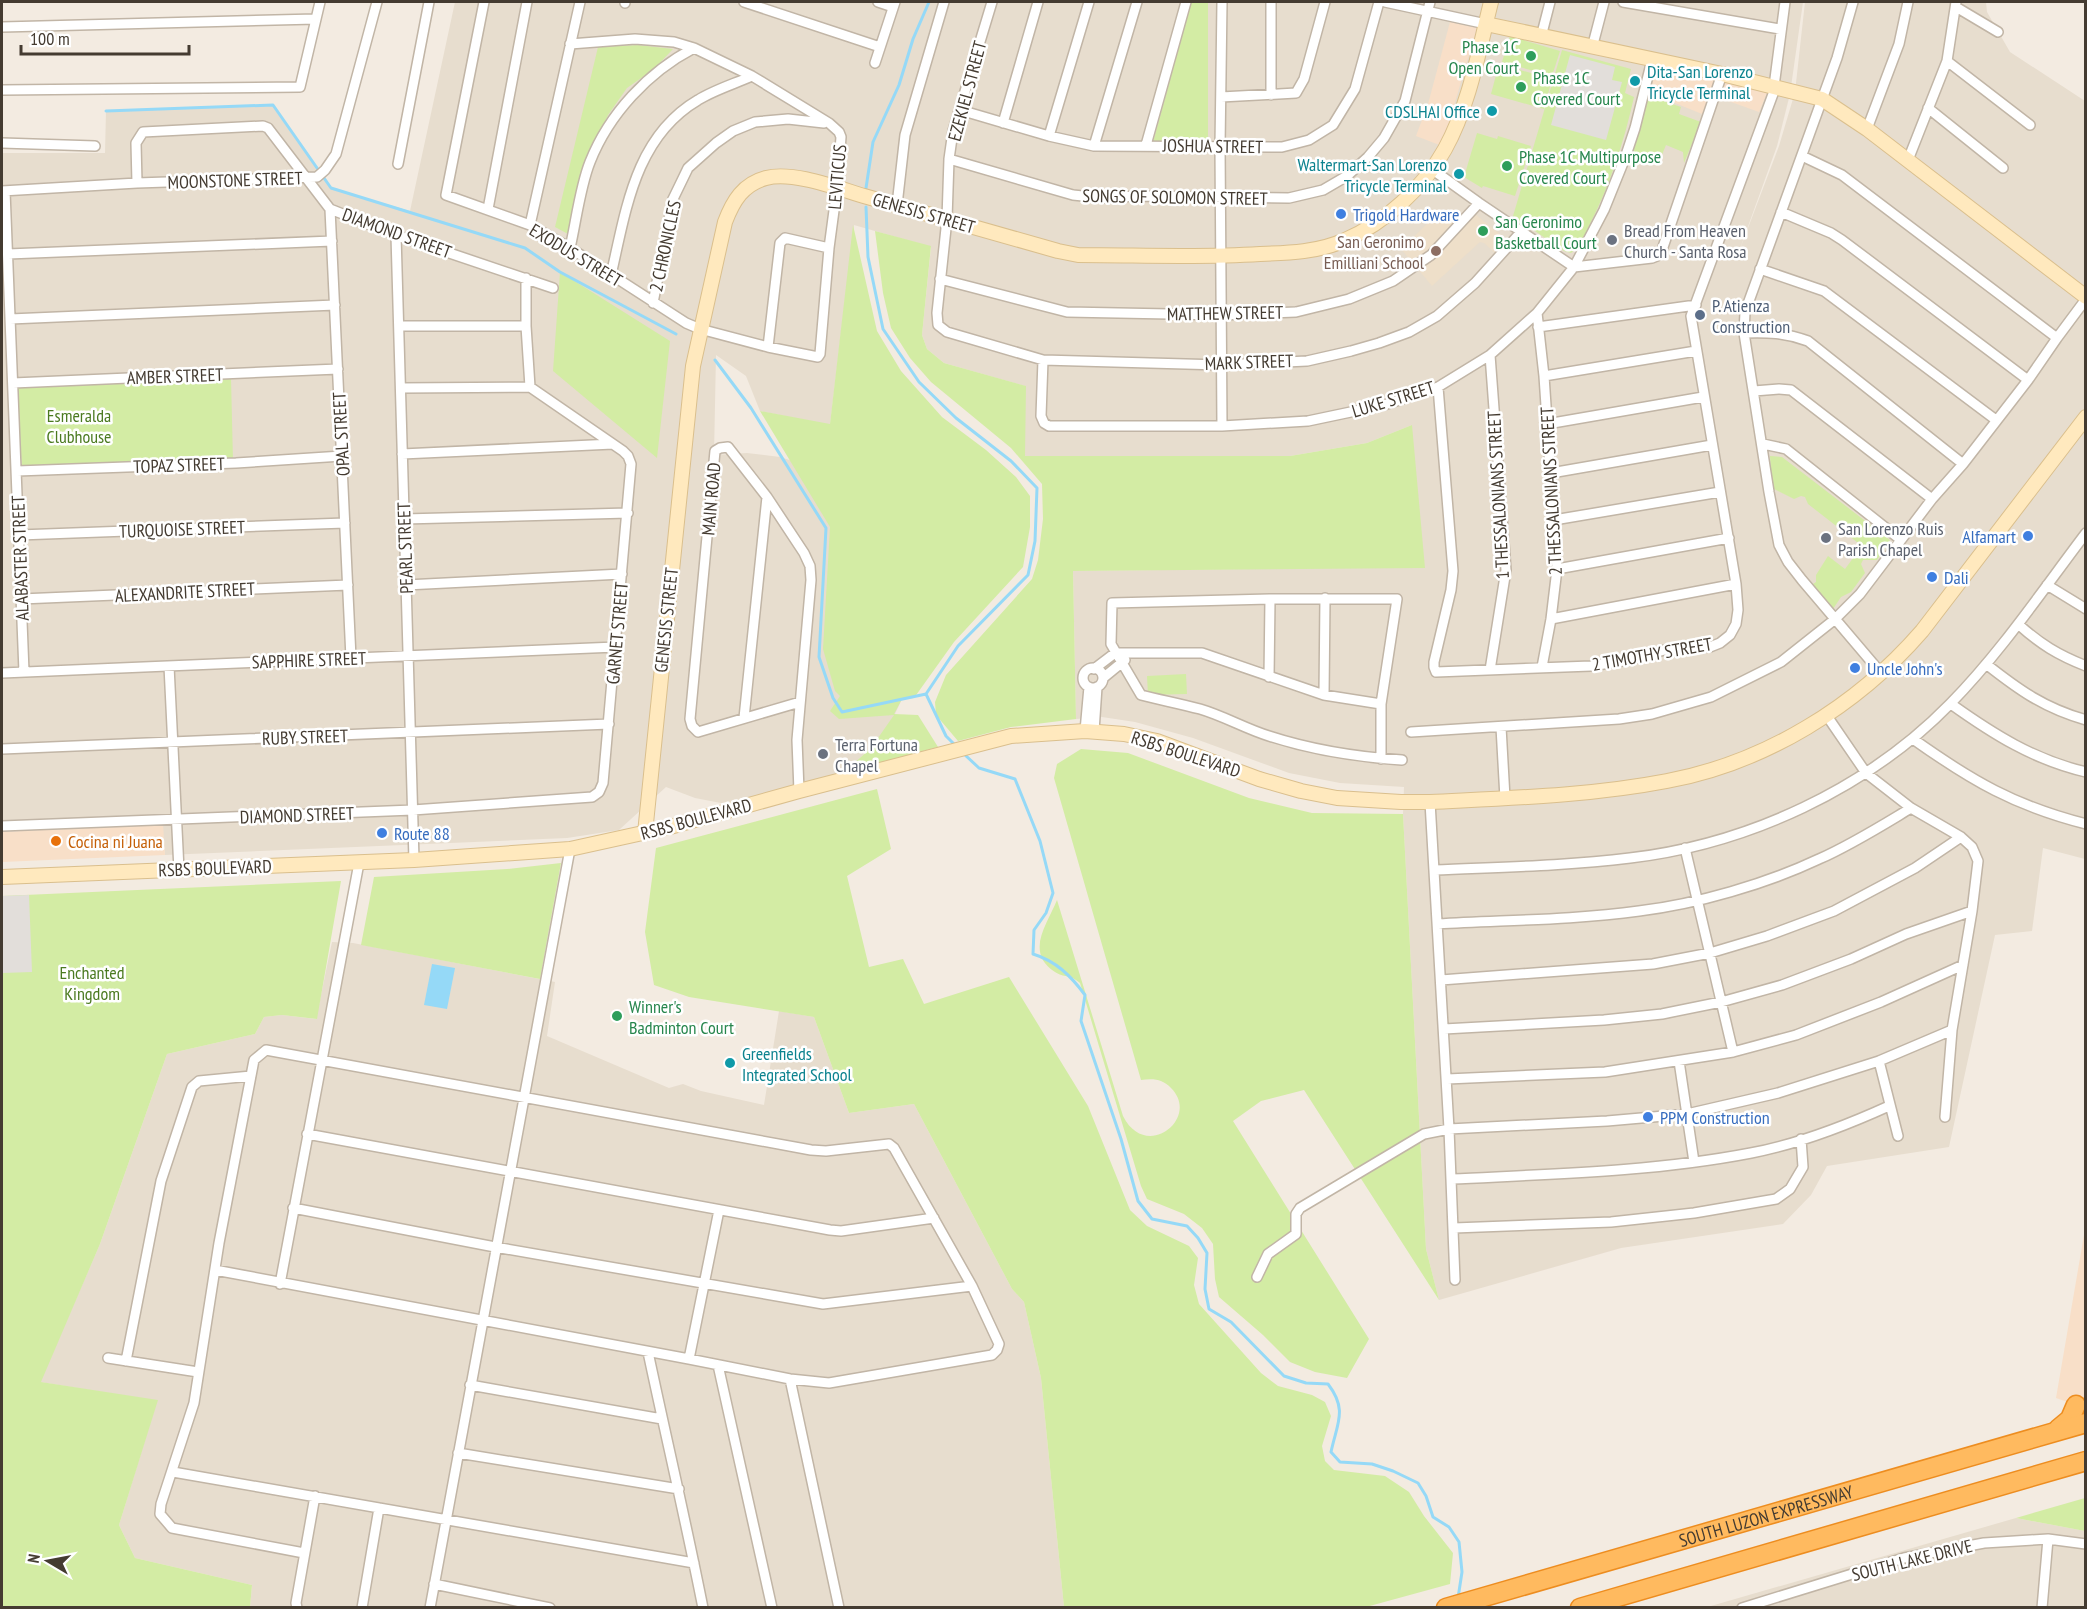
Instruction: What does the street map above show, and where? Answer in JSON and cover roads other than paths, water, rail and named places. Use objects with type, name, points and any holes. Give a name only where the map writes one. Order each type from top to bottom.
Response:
[{"type":"highway","points":[[2055,1431],[2070,1419],[2076,1405]]},
{"type":"highway","name":"SOUTH LUZON EXPRESSWAY","points":[[1446,1608],[2085,1423]]},
{"type":"highway","name":"SOUTH LUZON EXPRESSWAY","points":[[1580,1608],[2085,1461]]},
{"type":"street","points":[[2,90],[300,87],[320,2]]},
{"type":"street","name":"MOONSTONE STREET","points":[[3,191],[137,183],[317,177],[326,170],[336,154],[377,2]]},
{"type":"street","points":[[398,164],[429,2]]},
{"type":"street","name":"EXODUS STREET","points":[[484,2],[446,195],[530,225],[700,330]]},
{"type":"street","points":[[488,209],[527,2]]},
{"type":"street","points":[[530,225],[580,2]]},
{"type":"street","points":[[744,2],[880,47]]},
{"type":"street","points":[[875,63],[894,4],[878,2]]},
{"type":"street","points":[[897,205],[906,135],[944,2]]},
{"type":"street","name":"EZEKIEL STREET","points":[[938,325],[937,313],[953,131],[992,2]]},
{"type":"street","points":[[1003,123],[1038,2]]},
{"type":"street","points":[[1049,136],[1089,2]]},
{"type":"street","points":[[1094,146],[1137,2]]},
{"type":"street","points":[[1146,145],[1186,2]]},
{"type":"street","points":[[1222,2],[1220,146],[1222,426]]},
{"type":"street","points":[[1271,2],[1271,95]]},
{"type":"street","points":[[1221,97],[1296,93],[1301,87],[1325,2]]},
{"type":"street","name":"JOSHUA STREET","points":[[960,110],[1049,136],[1094,146],[1282,147],[1309,140],[1333,125],[1355,89],[1379,2]]},
{"type":"street","points":[[1385,2],[1429,6],[1486,24],[1722,74],[1822,99],[1908,160],[2085,298],[2028,380],[1963,464],[1932,499],[1860,594],[1834,620],[1781,662],[1711,697],[1677,708],[1619,719],[1411,732]]},
{"type":"street","name":"GENESIS STREET","points":[[645,833],[648,795],[645,770],[647,735],[657,711],[693,366],[725,222],[733,202],[748,185],[767,177],[788,176],[1078,255],[1221,256],[1304,252],[1344,241],[1371,227],[1401,204],[1433,170],[1460,116],[1491,2]]},
{"type":"street","points":[[1541,37],[1550,2]]},
{"type":"street","points":[[1592,48],[1605,2]]},
{"type":"street","points":[[1623,2],[1780,29]]},
{"type":"street","name":"2 TIMOTHY STREET","points":[[1438,387],[1453,570],[1451,590],[1434,667],[1436,672],[1441,674],[1610,663],[1668,649],[1710,647],[1730,635],[1736,624],[1738,610],[1736,584],[1691,316],[1774,87],[1785,2]]},
{"type":"street","points":[[1853,2],[1822,99],[1745,312],[1744,333],[1779,545],[1788,562],[1834,620],[1881,673]]},
{"type":"street","points":[[1867,129],[1899,44],[1908,2]]},
{"type":"street","points":[[1908,160],[1947,61],[1956,4],[1998,32]]},
{"type":"street","name":"SONGS OF SOLOMON STREET","points":[[949,159],[1073,195],[1102,198],[1136,196],[1289,198],[1323,190],[1347,176],[1384,138],[1405,101],[1429,6]]},
{"type":"street","points":[[2,27],[316,19]]},
{"type":"street","name":"LEVITICUS","points":[[570,44],[635,39],[674,42],[694,48],[752,76],[839,132],[841,137],[837,188],[829,248],[820,354],[812,357],[700,330]]},
{"type":"street","points":[[570,248],[589,164],[602,136],[622,107],[654,74],[675,58],[694,48]]},
{"type":"street","name":"LUKE STREET","points":[[1043,360],[1041,416],[1044,423],[1049,426],[1222,426],[1308,421],[1384,405],[1438,387],[1490,355],[1537,313],[1574,267],[1604,210],[1625,158],[1652,60]]},
{"type":"street","points":[[1947,61],[2030,125]]},
{"type":"street","points":[[1433,170],[1574,267],[1652,258],[1662,250],[1722,74]]},
{"type":"street","points":[[611,275],[630,191],[654,141],[668,124],[698,100],[752,76]]},
{"type":"street","points":[[1928,108],[2003,168]]},
{"type":"street","name":"2 CHRONICLES","points":[[653,303],[673,199],[688,168],[733,131],[755,122],[788,119],[828,123]]},
{"type":"street","name":"DIAMOND STREET","points":[[137,183],[136,143],[143,132],[256,125],[268,128],[330,209],[396,235],[553,288]]},
{"type":"street","points":[[2,143],[95,146]]},
{"type":"street","points":[[1802,156],[1842,175],[2056,338]]},
{"type":"street","name":"ALABASTER STREET","points":[[3,191],[8,254],[24,672]]},
{"type":"street","name":"MATTHEW STREET","points":[[940,279],[1067,312],[1221,315],[1296,312],[1349,299],[1393,281],[1431,255],[1479,203]]},
{"type":"street","name":"OPAL STREET","points":[[330,209],[351,658]]},
{"type":"street","points":[[1781,212],[1842,240],[2028,380]]},
{"type":"street","name":"MARK STREET","points":[[938,325],[947,332],[1043,360],[1221,365],[1307,361],[1351,351],[1409,332],[1437,316],[1475,283],[1522,231]]},
{"type":"street","name":"PEARL STREET","points":[[396,235],[414,860]]},
{"type":"street","points":[[768,347],[780,243],[785,238],[829,248]]},
{"type":"street","points":[[8,254],[332,241]]},
{"type":"street","points":[[1760,269],[1824,291],[1996,420]]},
{"type":"street","points":[[526,278],[530,387]]},
{"type":"street","points":[[1538,327],[1696,304]]},
{"type":"street","points":[[10,319],[335,306]]},
{"type":"street","name":"2 THESSALONIANS STREET","points":[[1537,313],[1544,376],[1557,569],[1542,667]]},
{"type":"street","points":[[399,326],[526,326]]},
{"type":"street","points":[[1744,333],[1773,332],[1808,341],[1963,464]]},
{"type":"street","points":[[1544,376],[1696,351]]},
{"type":"street","name":"1 THESSALONIANS STREET","points":[[1490,355],[1506,570],[1490,670]]},
{"type":"street","name":"AMBER STREET","points":[[13,383],[338,369]]},
{"type":"street","points":[[400,388],[530,387],[612,444]]},
{"type":"street","points":[[1754,391],[1791,390],[1932,499]]},
{"type":"street","points":[[1547,424],[1704,397]]},
{"type":"street","name":"RSBS BOULEVARD","points":[[2,877],[359,863],[570,849],[645,833],[979,743],[1011,736],[1089,731],[1124,734],[1157,741],[1259,779],[1337,798],[1430,802],[1612,789],[1668,781],[1712,769],[1755,753],[1827,716],[1900,657],[2084,421]]},
{"type":"street","points":[[402,454],[612,444]]},
{"type":"street","name":"GARNET STREET","points":[[592,797],[599,792],[603,783],[631,464],[628,456],[612,444]]},
{"type":"street","points":[[1763,444],[1786,449],[1901,540]]},
{"type":"street","points":[[1551,473],[1712,445]]},
{"type":"street","name":"MAIN ROAD","points":[[799,791],[797,740],[811,580],[810,566],[767,497],[728,447],[720,448],[715,451],[690,719],[692,726],[698,732],[800,702]]},
{"type":"street","name":"TOPAZ STREET","points":[[17,471],[236,463],[342,456]]},
{"type":"street","points":[[1554,520],[1720,492]]},
{"type":"street","points":[[744,718],[767,497]]},
{"type":"street","points":[[404,519],[628,513]]},
{"type":"street","name":"TURQUOISE STREET","points":[[19,535],[345,523]]},
{"type":"street","points":[[1435,870],[1595,862],[1685,848],[1761,826],[1839,790],[1913,739],[1951,704],[2018,624],[2085,533]]},
{"type":"street","points":[[1557,569],[1729,538]]},
{"type":"street","points":[[2076,545],[2085,552]]},
{"type":"street","points":[[406,585],[622,574]]},
{"type":"street","points":[[1551,619],[1736,584]]},
{"type":"street","name":"ALEXANDRITE STREET","points":[[21,599],[348,585]]},
{"type":"street","points":[[2047,585],[2085,609]]},
{"type":"street","points":[[1324,695],[1325,598]]},
{"type":"street","points":[[1381,759],[1381,704],[1397,599],[1325,598],[1112,603],[1111,644],[1141,695],[1202,710],[1268,736],[1287,741],[1341,753],[1381,759],[1402,760]]},
{"type":"street","points":[[1269,677],[1270,599]]},
{"type":"street","points":[[2018,624],[2041,645],[2085,666]]},
{"type":"street","name":"SAPPHIRE STREET","points":[[2,673],[615,647]]},
{"type":"street","points":[[1093,687],[1084,678],[1087,671],[1094,669],[1116,653],[1202,653],[1324,695],[1381,704]]},
{"type":"street","points":[[1089,731],[1093,687],[1131,654]]},
{"type":"street","points":[[1986,664],[2018,690],[2039,702],[2085,720]]},
{"type":"street","points":[[169,666],[179,870]]},
{"type":"street","points":[[1094,669],[1100,672],[1103,678]]},
{"type":"street","points":[[1951,704],[1993,734],[2034,755],[2066,768],[2085,772]]},
{"type":"street","points":[[1827,716],[1866,773],[1911,808],[1961,837],[1972,847],[1978,861],[1952,1030],[1945,1117]]},
{"type":"street","name":"RUBY STREET","points":[[2,749],[609,724]]},
{"type":"street","points":[[1501,727],[1505,798]]},
{"type":"street","points":[[1913,739],[1959,772],[1990,789],[2050,815],[2085,824]]},
{"type":"street","name":"DIAMOND STREET","points":[[2,826],[413,810],[592,797]]},
{"type":"street","points":[[1430,802],[1442,980],[1455,1281]]},
{"type":"street","points":[[1438,924],[1598,916],[1642,911],[1697,900],[1777,877],[1820,859],[1873,832],[1911,808]]},
{"type":"street","points":[[1442,980],[1653,964],[1710,953],[1767,936],[1834,911],[1915,868],[1961,837]]},
{"type":"street","points":[[1685,848],[1733,1052]]},
{"type":"street","points":[[430,1608],[444,1520],[570,849]]},
{"type":"street","points":[[280,1284],[359,863]]},
{"type":"street","points":[[1444,1029],[1604,1020],[1662,1014],[1721,1002],[1782,985],[1851,959],[1906,934],[1972,911]]},
{"type":"street","points":[[1447,1079],[1605,1072],[1733,1052],[1796,1035],[1881,1002],[1963,965]]},
{"type":"street","points":[[1257,1277],[1268,1254],[1296,1234],[1296,1215],[1300,1208],[1424,1134],[1449,1129],[1607,1121],[1687,1114],[1778,1093],[1879,1061],[1952,1030]]},
{"type":"street","points":[[215,1270],[790,1379],[829,1383],[992,1355],[999,1344],[972,1286],[894,1148],[889,1144],[826,1151],[811,1150],[266,1050],[254,1060],[215,1270],[194,1403],[160,1514],[172,1528],[304,1553]]},
{"type":"street","points":[[1679,1061],[1694,1162]]},
{"type":"street","points":[[1879,1061],[1898,1136]]},
{"type":"street","points":[[126,1361],[161,1181],[192,1087],[199,1081],[251,1076]]},
{"type":"street","points":[[1452,1179],[1610,1171],[1694,1162],[1753,1152],[1801,1139],[1850,1124],[1889,1106]]},
{"type":"street","points":[[307,1134],[830,1230],[934,1218]]},
{"type":"street","points":[[1454,1228],[1611,1222],[1694,1213],[1776,1199],[1790,1189],[1803,1167],[1801,1139]]},
{"type":"street","points":[[293,1208],[495,1247],[823,1304],[972,1286]]},
{"type":"street","points":[[689,1359],[719,1210]]},
{"type":"street","points":[[648,1352],[703,1608]]},
{"type":"street","points":[[108,1358],[198,1372]]},
{"type":"street","points":[[718,1365],[772,1608]]},
{"type":"street","points":[[790,1379],[839,1608]]},
{"type":"street","points":[[470,1385],[662,1419]]},
{"type":"street","points":[[458,1453],[679,1489]]},
{"type":"street","points":[[172,1472],[694,1563]]},
{"type":"street","points":[[297,1608],[304,1553],[315,1496]]},
{"type":"street","points":[[362,1608],[379,1508]]},
{"type":"street","points":[[2042,1608],[2049,1539]]},
{"type":"street","name":"SOUTH LAKE DRIVE","points":[[1742,1608],[1904,1558],[1984,1543],[2049,1539],[2085,1544]]},
{"type":"street","points":[[434,1584],[550,1608]]},
{"type":"water","points":[[432,964],[455,968],[447,1009],[424,1005]]},
{"type":"waterway","points":[[866,188],[873,142],[899,85],[913,39],[929,2]]},
{"type":"waterway","points":[[106,111],[273,105],[331,188],[525,248],[560,272],[676,334]]},
{"type":"waterway","points":[[866,207],[868,257],[883,329],[919,382],[956,418],[1011,461],[1037,488],[1035,541],[1028,575],[958,646],[926,694],[946,736],[955,745]]},
{"type":"waterway","points":[[715,360],[751,408],[826,528],[819,657],[833,698],[842,712],[926,694]]},
{"type":"waterway","points":[[964,754],[979,768],[1015,779],[1040,841],[1053,893],[1046,913],[1034,930],[1033,954],[1062,970],[1085,995],[1081,1021],[1121,1139],[1138,1201],[1152,1219],[1187,1226],[1198,1238],[1207,1253],[1205,1289],[1209,1309],[1231,1322],[1284,1376],[1306,1383],[1328,1384],[1338,1402],[1339,1409],[1338,1425],[1331,1452],[1340,1462],[1372,1464],[1418,1483],[1426,1496],[1433,1517],[1449,1527],[1459,1542],[1462,1572],[1458,1598]]},
{"type":"place","name":"Phase 1C Open Court","points":[[1531,56]]},
{"type":"place","name":"Dita-San Lorenzo Tricycle Terminal","points":[[1635,81]]},
{"type":"place","name":"Phase 1C Covered Court","points":[[1521,87]]},
{"type":"place","name":"CDSLHAI Office","points":[[1492,111]]},
{"type":"place","name":"Phase 1C Multipurpose Covered Court","points":[[1507,166]]},
{"type":"place","name":"Waltermart-San Lorenzo Tricycle Terminal","points":[[1459,174]]},
{"type":"place","name":"Trigold Hardware","points":[[1341,214]]},
{"type":"place","name":"San Geronimo Basketball Court","points":[[1483,231]]},
{"type":"place","name":"Bread From Heaven Church - Santa Rosa","points":[[1612,240]]},
{"type":"place","name":"San Geronimo Emilliani School","points":[[1436,251]]},
{"type":"place","name":"P. Atienza Construction","points":[[1700,315]]},
{"type":"place","name":"Alfamart","points":[[2028,536]]},
{"type":"place","name":"San Lorenzo Ruis Parish Chapel","points":[[1826,538]]},
{"type":"place","name":"Dali","points":[[1932,577]]},
{"type":"place","name":"Uncle John's","points":[[1855,668]]},
{"type":"place","name":"Terra Fortuna Chapel","points":[[823,754]]},
{"type":"place","name":"Route 88","points":[[382,833]]},
{"type":"place","name":"Cocina ni Juana","points":[[56,841]]},
{"type":"place","name":"Winner's Badminton Court","points":[[617,1016]]},
{"type":"place","name":"Greenfields Integrated School","points":[[730,1063]]},
{"type":"place","name":"PPM Construction","points":[[1648,1117]]},
{"type":"park label","name":"Esmeralda Clubhouse","points":[[79,425]]},
{"type":"park label","name":"Enchanted Kingdom","points":[[92,982]]}]
